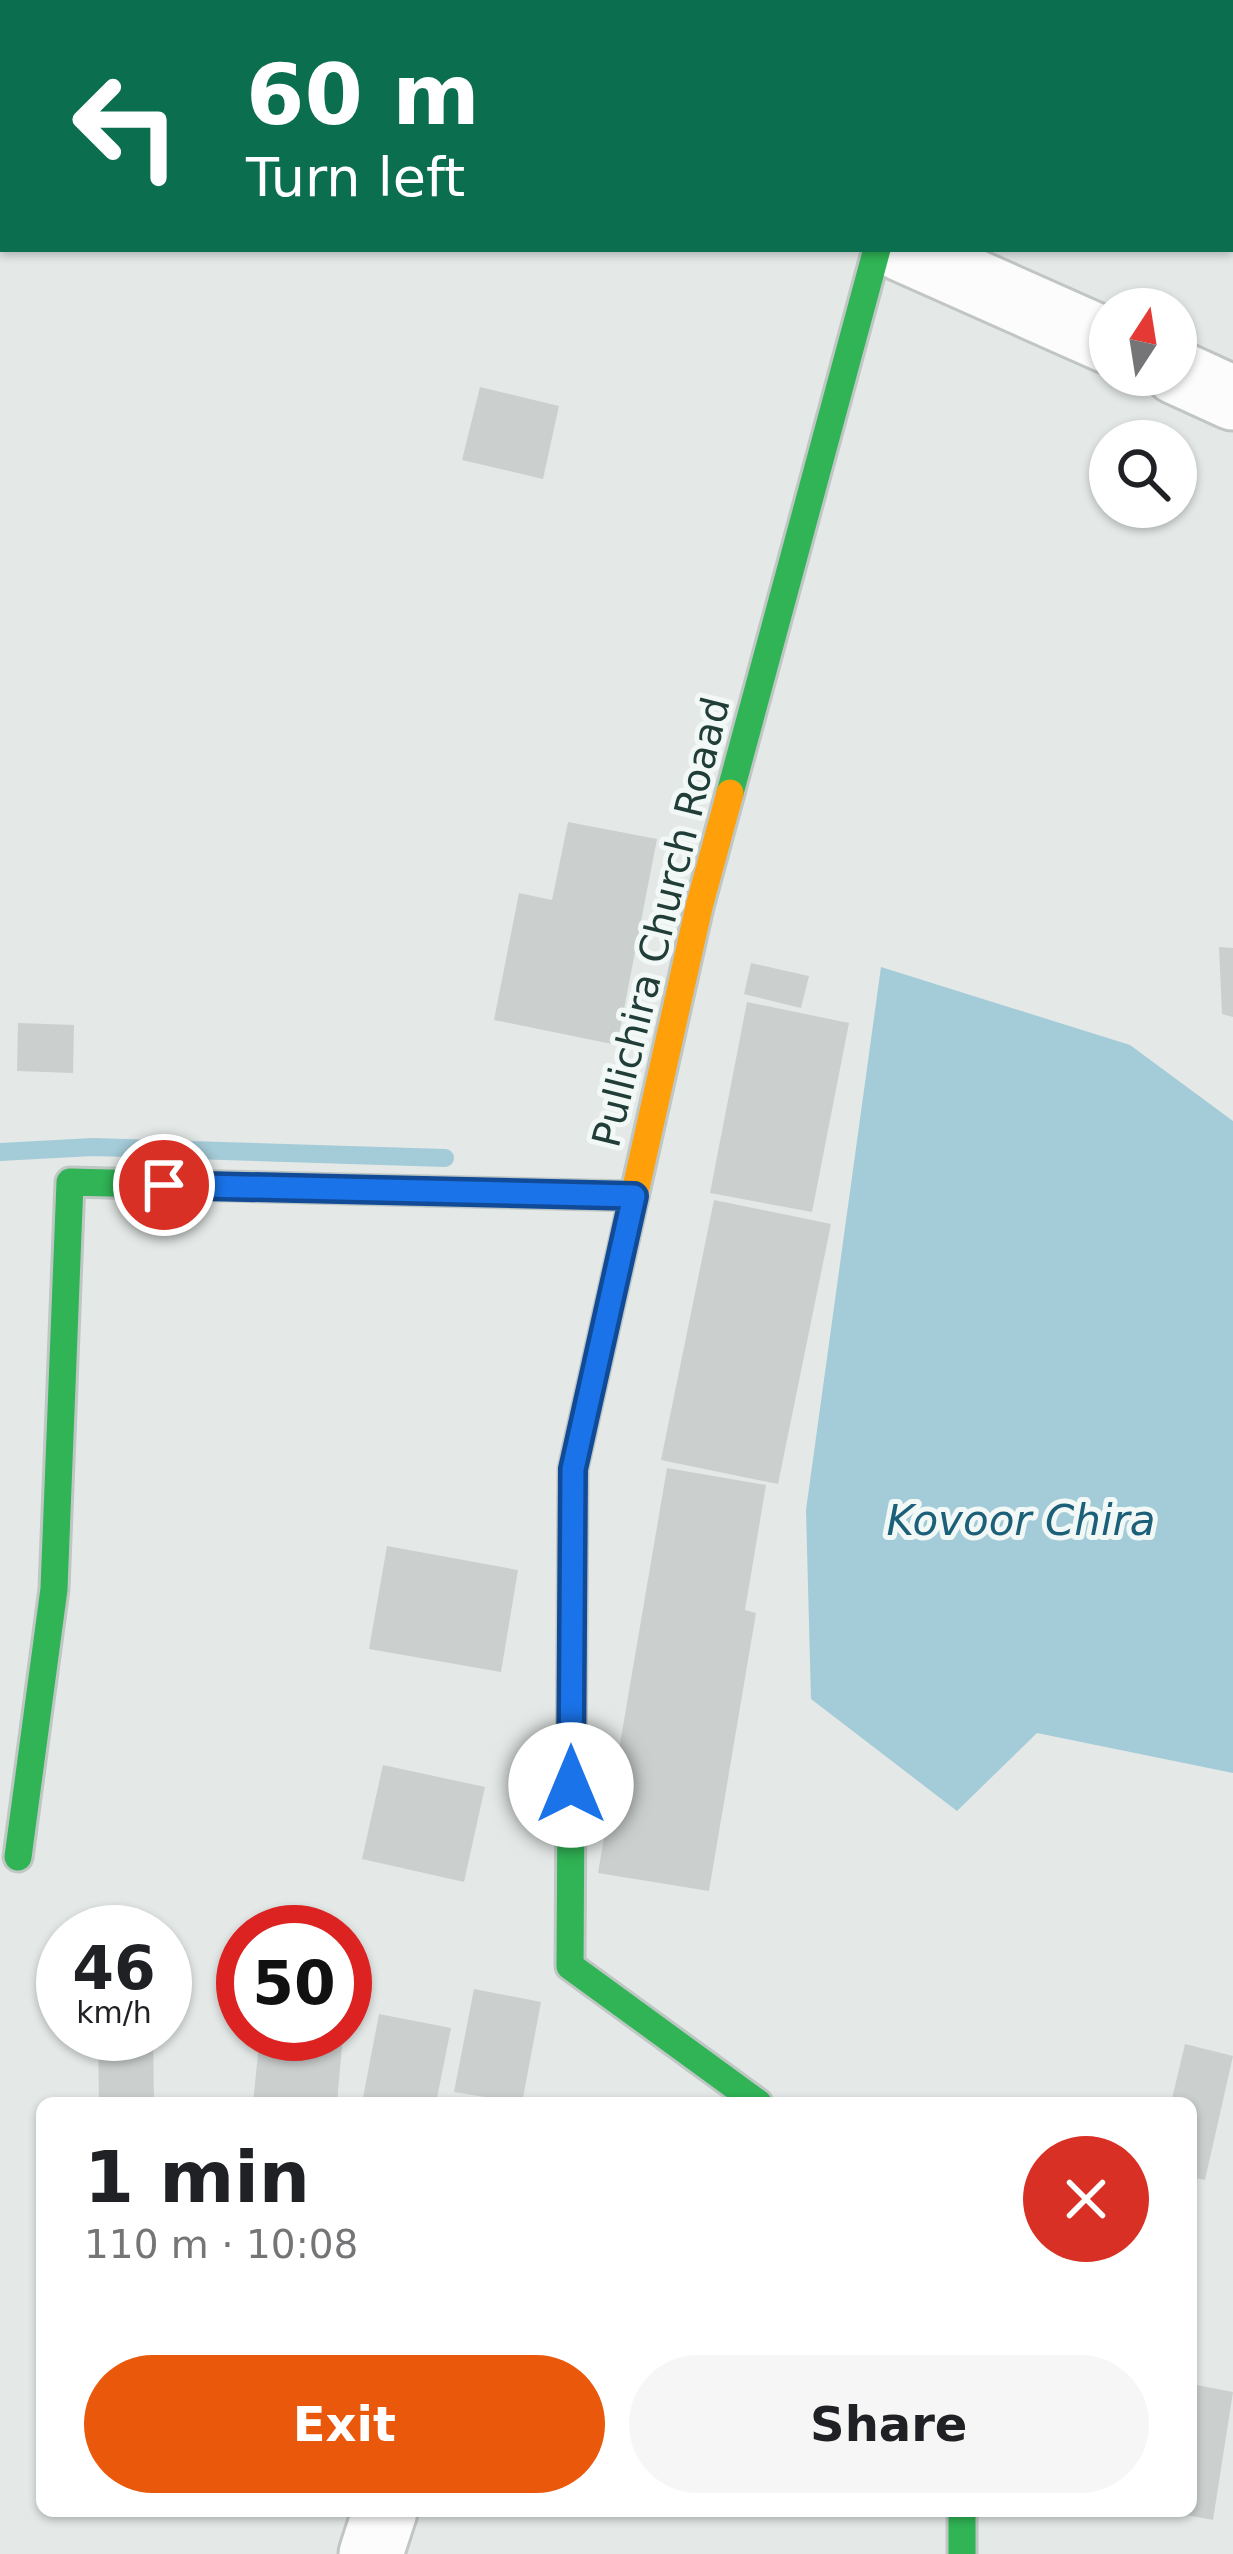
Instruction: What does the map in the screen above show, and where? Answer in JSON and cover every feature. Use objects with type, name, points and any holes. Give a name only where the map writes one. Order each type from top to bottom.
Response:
[{"type":"main road","name":"Pullichira Church Roaad","points":[[750,2097],[570,1966],[573,1469],[699,907],[876,252]]},
{"type":"main road","points":[[18,1857],[54,1589],[70,1182],[634,1196]]},
{"type":"main road","points":[[962,2517],[962,2554]]},
{"type":"street","points":[[908,252],[1089,333]]},
{"type":"street","points":[[1197,382],[1233,398]]},
{"type":"street","points":[[371,2554],[383,2517]]},
{"type":"water","name":"Kovoor Chira","points":[[881,967],[1130,1045],[1233,1121],[1233,1773],[1037,1733],[957,1811],[811,1699],[806,1510]]},
{"type":"building","points":[[480,387],[559,406],[543,479],[462,460]]},
{"type":"building","points":[[568,822],[657,839],[617,1045],[494,1020],[519,893],[552,900]]},
{"type":"building","points":[[1219,947],[1233,948],[1233,1017],[1222,1014]]},
{"type":"building","points":[[751,963],[809,976],[801,1008],[744,994]]},
{"type":"building","points":[[747,1002],[849,1023],[812,1212],[710,1193]]},
{"type":"building","points":[[18,1023],[74,1025],[73,1073],[17,1071]]},
{"type":"building","points":[[714,1200],[831,1224],[778,1484],[661,1460]]},
{"type":"building","points":[[667,1468],[766,1485],[745,1610],[756,1613],[709,1891],[598,1873]]},
{"type":"building","points":[[387,1546],[518,1570],[501,1672],[369,1649]]},
{"type":"building","points":[[383,1765],[485,1787],[464,1882],[362,1859]]},
{"type":"building","points":[[474,1989],[541,2002],[523,2097],[454,2092]]},
{"type":"building","points":[[379,2014],[451,2028],[437,2097],[363,2097]]},
{"type":"building","points":[[1185,2044],[1233,2056],[1205,2180],[1197,2178],[1197,2097],[1172,2097]]},
{"type":"building","points":[[98,2061],[153,2061],[154,2097],[99,2097]]},
{"type":"building","points":[[257,2061],[341,2061],[338,2097],[254,2097]]},
{"type":"building","points":[[1197,2385],[1233,2392],[1213,2520],[1197,2517]]},
{"type":"waterway","points":[[0,1152],[93,1147],[445,1158]]},
{"type":"traffic: fast","points":[[730,793],[876,252]]},
{"type":"traffic: fast","points":[[18,1857],[54,1589],[70,1182],[427,1191]]},
{"type":"traffic: fast","points":[[581,1433],[573,1469],[570,1966],[750,2097]]},
{"type":"traffic: fast","points":[[962,2517],[962,2554]]},
{"type":"traffic: slow","points":[[581,1433],[699,907],[730,793]]},
{"type":"traffic: slow","points":[[427,1191],[634,1196]]},
{"type":"route","points":[[164,1185],[634,1196],[573,1469],[571,1785]]}]
